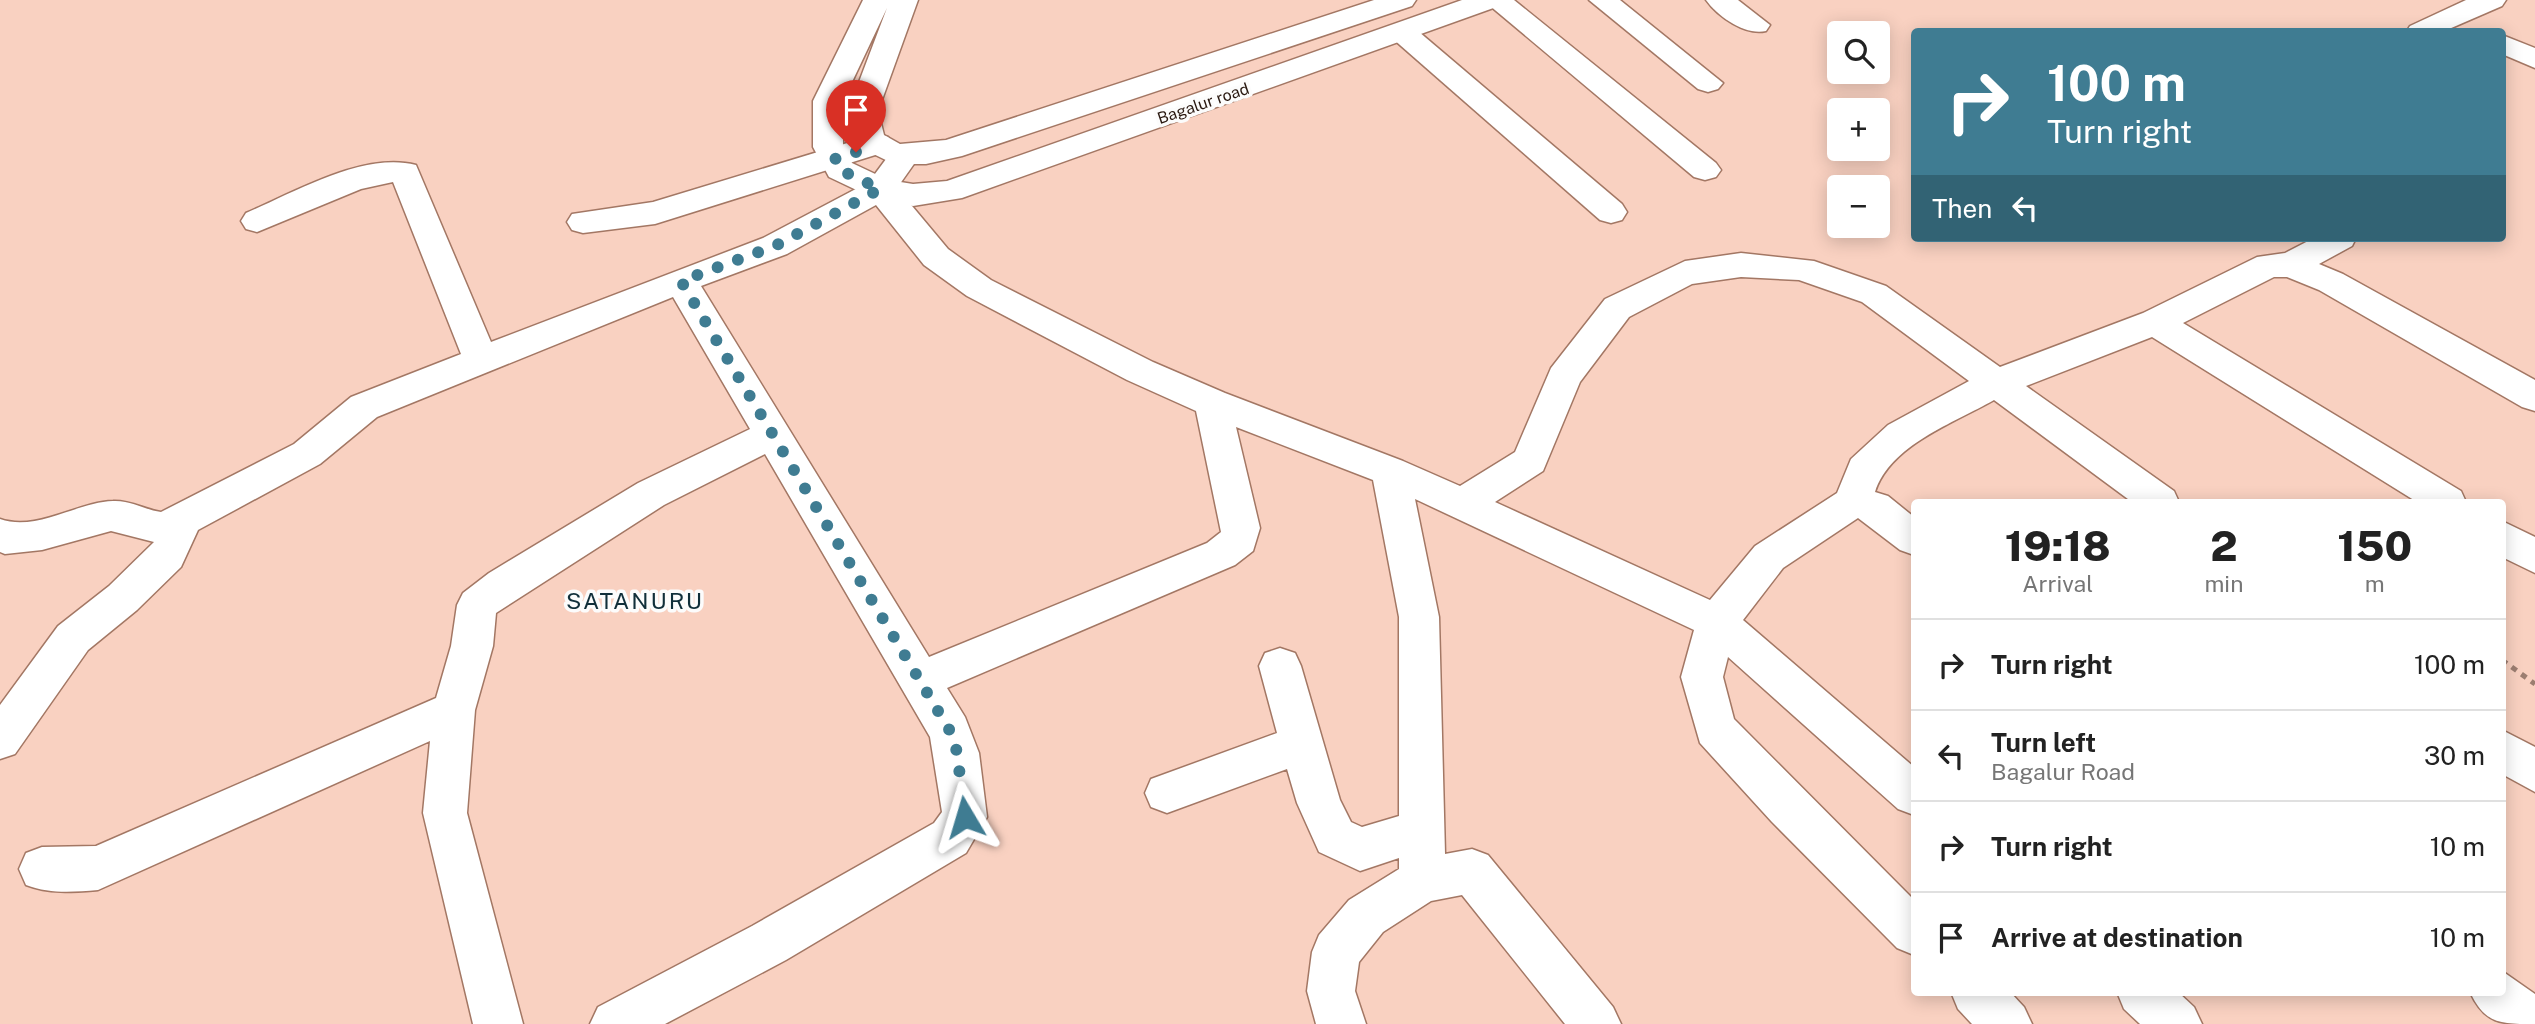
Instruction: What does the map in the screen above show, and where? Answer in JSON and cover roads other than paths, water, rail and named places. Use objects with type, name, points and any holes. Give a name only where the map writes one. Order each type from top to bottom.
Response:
[{"type":"street","points":[[877,0],[828,101],[828,147],[840,170],[897,192]]},
{"type":"street","points":[[892,149],[870,140],[863,111],[904,0]]},
{"type":"street","points":[[583,222],[654,214],[835,159],[892,149],[951,149],[1402,0]]},
{"type":"street","name":"Bagalur road","points":[[897,192],[951,191],[1489,0]]},
{"type":"street","points":[[1497,0],[1705,170]]},
{"type":"street","points":[[1602,0],[1708,83]]},
{"type":"street","points":[[1720,0],[1756,25]]},
{"type":"street","points":[[2428,28],[2492,0]]},
{"type":"street","points":[[2451,16],[2474,28]]},
{"type":"street","points":[[1402,32],[1611,212]]},
{"type":"street","points":[[2506,45],[2535,60]]},
{"type":"street","points":[[892,149],[897,192],[936,257],[979,288],[1140,372],[1212,403],[1390,471],[1717,622],[1911,791]]},
{"type":"street","points":[[257,221],[374,175],[387,171],[405,172],[480,358]]},
{"type":"street","points":[[0,535],[5,538],[42,534],[83,521],[111,516],[127,517],[144,525],[164,528],[307,454],[364,407],[480,358],[775,246],[897,192]]},
{"type":"street","points":[[2291,265],[2333,242]]},
{"type":"street","points":[[1462,504],[1530,460],[1564,377],[1617,307],[1685,273],[1741,265],[1802,270],[1874,294],[2156,499]]},
{"type":"street","points":[[1911,929],[1788,807],[1715,729],[1702,677],[1717,622],[1769,557],[1853,502],[1864,469],[1901,435],[1998,382],[2155,322],[2269,265],[2291,265],[2331,282],[2535,397]]},
{"type":"street","points":[[615,1024],[769,943],[950,838],[965,817],[957,752],[950,731],[681,281]]},
{"type":"street","points":[[2155,322],[2441,499]]},
{"type":"street","points":[[920,680],[1221,554],[1239,540],[1241,528],[1212,403]]},
{"type":"street","points":[[498,1024],[445,813],[453,710],[472,646],[477,606],[503,584],[651,494],[773,434]]},
{"type":"street","points":[[1390,471],[1419,617],[1422,880]]},
{"type":"street","points":[[1853,502],[1874,507],[1911,537]]},
{"type":"street","points":[[0,740],[73,638],[124,598],[167,556],[183,520]]},
{"type":"street","points":[[2506,539],[2535,557]]},
{"type":"street","points":[[1280,666],[1319,803],[1335,837],[1360,849],[1422,830]]},
{"type":"street","points":[[42,869],[65,871],[98,868],[453,710]]},
{"type":"street","points":[[1167,793],[1301,744]]},
{"type":"street","points":[[2506,751],[2535,772]]},
{"type":"street","points":[[1341,1024],[1331,991],[1336,952],[1366,916],[1422,880],[1472,871],[1596,1024]]},
{"type":"street","points":[[1979,996],[2007,1024]]},
{"type":"street","points":[[2146,996],[2177,1024]]},
{"type":"street","points":[[2499,996],[2533,1024]]},
{"type":"district","name":"SATANURU","points":[[635,601]]}]
